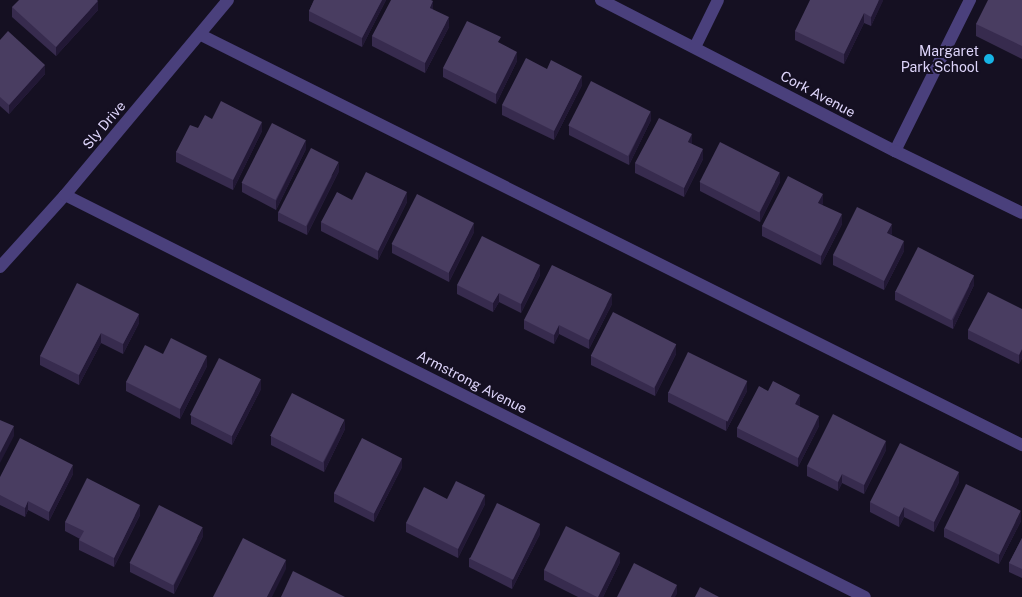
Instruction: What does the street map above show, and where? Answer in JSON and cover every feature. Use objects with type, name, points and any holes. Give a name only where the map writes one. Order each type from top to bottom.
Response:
[{"type":"street","name":"Sly Drive","points":[[0,266],[65,195],[228,0]]},
{"type":"street","name":"Cork Avenue","points":[[601,0],[1022,214]]},
{"type":"street","points":[[695,47],[718,0]]},
{"type":"street","points":[[895,151],[970,0]]},
{"type":"street","points":[[200,35],[1022,445]]},
{"type":"street","name":"Armstrong Avenue","points":[[65,195],[865,597]]},
{"type":"building","points":[[19,0],[98,1],[56,47],[12,7]]},
{"type":"building","points":[[314,0],[382,0],[362,38],[309,11]]},
{"type":"building","points":[[391,0],[431,0],[433,1],[430,8],[449,17],[425,63],[372,36]]},
{"type":"building","points":[[810,0],[879,0],[871,17],[864,13],[844,54],[795,31]]},
{"type":"building","points":[[988,0],[1022,0],[1022,46],[976,24]]},
{"type":"building","points":[[467,21],[501,37],[498,42],[517,52],[496,94],[443,68]]},
{"type":"building","points":[[8,31],[45,65],[9,105],[0,97],[0,40]]},
{"type":"building","points":[[526,58],[547,69],[551,60],[582,76],[554,131],[502,105]]},
{"type":"building","points":[[591,81],[651,111],[628,156],[568,126]]},
{"type":"building","points":[[221,101],[262,122],[233,180],[176,152],[190,125],[198,128],[205,115],[212,119]]},
{"type":"building","points":[[659,118],[692,134],[688,142],[703,149],[684,188],[635,163]]},
{"type":"building","points":[[272,123],[306,140],[275,200],[242,183]]},
{"type":"building","points":[[720,142],[780,172],[759,213],[700,182]]},
{"type":"building","points":[[311,148],[339,162],[306,226],[278,212]]},
{"type":"building","points":[[366,172],[407,192],[378,251],[321,222],[337,192],[352,200]]},
{"type":"building","points":[[788,176],[823,194],[818,203],[842,214],[821,256],[762,226]]},
{"type":"building","points":[[417,194],[474,223],[449,273],[392,244]]},
{"type":"building","points":[[857,207],[892,224],[887,233],[904,241],[884,281],[833,255]]},
{"type":"building","points":[[482,236],[540,265],[521,304],[499,293],[493,303],[457,285]]},
{"type":"building","points":[[918,247],[974,276],[951,320],[895,292]]},
{"type":"building","points":[[552,265],[612,294],[589,340],[559,325],[554,335],[524,320]]},
{"type":"building","points":[[77,283],[139,314],[123,344],[101,333],[79,375],[40,356]]},
{"type":"building","points":[[988,292],[1022,309],[1022,349],[1019,355],[968,330]]},
{"type":"building","points":[[613,312],[676,344],[654,388],[591,356]]},
{"type":"building","points":[[171,338],[207,356],[180,409],[126,382],[145,345],[163,354]]},
{"type":"building","points":[[688,352],[747,381],[728,421],[668,392]]},
{"type":"building","points":[[219,358],[261,379],[232,436],[190,415]]},
{"type":"building","points":[[773,381],[800,395],[795,404],[819,416],[798,458],[737,428],[759,386],[768,391]]},
{"type":"building","points":[[292,393],[345,420],[323,463],[270,436]]},
{"type":"building","points":[[833,414],[886,441],[864,485],[842,474],[838,482],[807,466]]},
{"type":"building","points":[[0,420],[14,426],[0,453]]},
{"type":"building","points":[[20,438],[73,465],[49,512],[28,501],[25,508],[0,495],[0,477]]},
{"type":"building","points":[[362,438],[402,458],[374,514],[334,493]]},
{"type":"building","points":[[900,443],[959,472],[934,522],[904,507],[899,517],[870,502]]},
{"type":"building","points":[[87,478],[140,505],[114,558],[79,540],[84,531],[65,522]]},
{"type":"building","points":[[456,481],[485,495],[458,549],[406,523],[424,487],[447,499]]},
{"type":"building","points":[[966,484],[1021,511],[999,555],[945,528]]},
{"type":"building","points":[[497,503],[540,524],[513,580],[470,559]]},
{"type":"building","points":[[159,505],[203,527],[173,585],[129,563]]},
{"type":"building","points":[[566,526],[620,553],[598,597],[544,570]]},
{"type":"building","points":[[243,538],[286,560],[267,597],[213,597]]},
{"type":"building","points":[[1022,538],[1022,569],[1009,563]]},
{"type":"building","points":[[634,563],[677,585],[671,597],[617,597]]},
{"type":"building","points":[[293,571],[345,597],[281,597]]},
{"type":"building","points":[[700,587],[719,597],[695,597]]},
{"type":"place","name":"Margaret Park School","points":[[989,59]]}]
